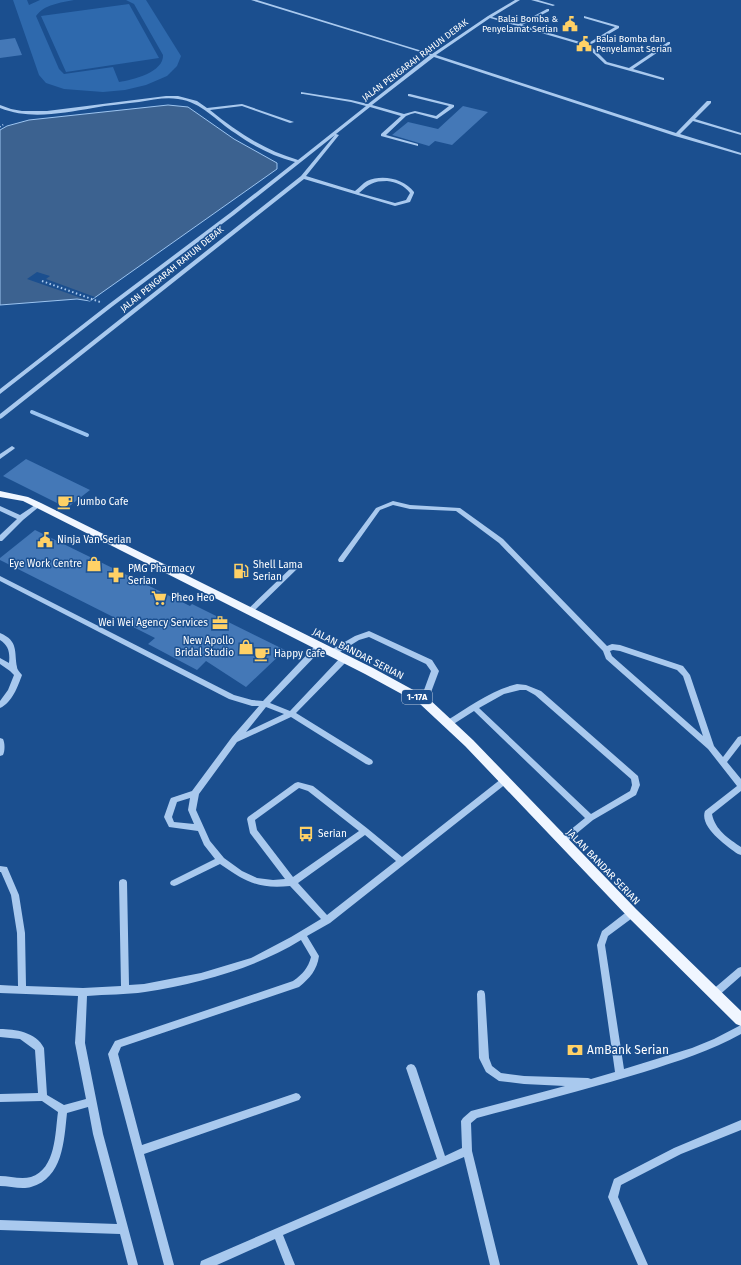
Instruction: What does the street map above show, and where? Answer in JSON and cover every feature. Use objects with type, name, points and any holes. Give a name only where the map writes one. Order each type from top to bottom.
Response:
[{"type":"main road","name":"JALAN BANDAR SERIAN","points":[[2,493],[25,499],[38,505],[344,659],[424,701],[449,723],[562,842],[741,1020]]},
{"type":"street","points":[[253,0],[741,154]]},
{"type":"street","name":"JALAN PENGARAH RAHUN DEBAK","points":[[0,392],[111,305],[232,214],[433,56],[489,17],[518,0]]},
{"type":"street","points":[[533,0],[553,5]]},
{"type":"street","points":[[520,25],[548,10]]},
{"type":"street","points":[[489,17],[587,45],[606,63],[663,79]]},
{"type":"street","points":[[585,17],[618,27],[587,45]]},
{"type":"street","points":[[629,70],[669,43]]},
{"type":"street","points":[[303,93],[351,101],[404,115],[416,112],[437,118],[452,108],[450,105],[410,95]]},
{"type":"street","points":[[0,106],[15,112],[30,113],[61,111],[166,97],[181,97],[195,101],[253,144],[281,157],[298,161]]},
{"type":"street","points":[[678,135],[694,120],[709,102]]},
{"type":"street","points":[[206,109],[242,105],[292,122]]},
{"type":"street","points":[[404,115],[383,134],[416,145]]},
{"type":"street","points":[[694,120],[741,134]]},
{"type":"street","name":"JALAN PENGARAH RAHUN DEBAK","points":[[0,417],[303,177],[346,124]]},
{"type":"street","points":[[303,177],[357,192],[396,205],[408,201],[412,193],[409,187],[396,181],[382,180],[369,182],[357,192]]},
{"type":"street","points":[[0,457],[12,448]]},
{"type":"street","points":[[341,560],[378,509],[393,503],[410,508],[458,509],[502,541],[606,650],[609,657],[711,747],[723,762],[741,786],[708,813],[711,825],[720,836],[741,852]]},
{"type":"street","points":[[0,539],[21,518],[38,505]]},
{"type":"street","points":[[0,508],[21,518]]},
{"type":"street","points":[[249,612],[295,568]]},
{"type":"street","points":[[0,578],[232,697],[252,703],[265,704],[291,714],[369,762]]},
{"type":"street","points":[[332,653],[357,638],[369,634],[429,662],[435,670],[424,701]]},
{"type":"street","points":[[0,636],[6,640],[13,649],[13,669]]},
{"type":"street","points":[[319,647],[265,704],[235,739],[195,793],[192,810],[207,843],[221,860],[239,873],[256,881],[273,884],[292,882],[365,831]]},
{"type":"street","points":[[606,650],[612,647],[620,648],[680,668],[686,675],[711,747]]},
{"type":"street","points":[[235,739],[291,714],[344,659]]},
{"type":"street","points":[[0,661],[13,669],[18,675],[13,690],[8,698],[0,705]]},
{"type":"street","points":[[449,723],[474,707],[509,689],[519,687],[530,689],[543,698],[635,778],[636,785],[633,793],[590,818],[562,842]]},
{"type":"street","points":[[474,707],[590,818]]},
{"type":"street","points":[[723,762],[741,739]]},
{"type":"street","points":[[0,741],[0,753]]},
{"type":"street","points":[[0,989],[83,992],[144,988],[201,977],[253,961],[327,920],[504,781]]},
{"type":"street","points":[[327,920],[292,882],[253,831],[251,819],[298,785],[310,788],[402,862]]},
{"type":"street","points":[[195,793],[174,800],[168,817],[172,826],[200,828]]},
{"type":"street","points":[[174,883],[221,860]]},
{"type":"street","points":[[0,869],[4,869],[15,895],[21,933],[22,990]]},
{"type":"street","points":[[123,882],[125,989]]},
{"type":"street","points":[[620,1075],[601,945],[605,934],[632,913]]},
{"type":"street","points":[[168,1265],[113,1054],[118,1044],[296,984],[308,976],[314,965],[315,956],[302,935]]},
{"type":"street","points":[[714,994],[741,971]]},
{"type":"street","points":[[83,992],[80,1043],[98,1134],[122,1230],[133,1265]]},
{"type":"street","points":[[481,994],[484,1058],[489,1069],[499,1077],[524,1080],[598,1082]]},
{"type":"street","points":[[495,1265],[467,1151],[466,1121],[474,1114],[598,1082],[669,1060],[724,1040],[741,1029]]},
{"type":"street","points":[[0,1033],[19,1033],[39,1048],[43,1097]]},
{"type":"street","points":[[411,1068],[442,1161]]},
{"type":"street","points":[[0,1098],[43,1097],[62,1110],[91,1102]]},
{"type":"street","points":[[138,1151],[296,1097]]},
{"type":"street","points":[[0,1181],[30,1182],[42,1177],[51,1167],[58,1150],[62,1110]]},
{"type":"street","points":[[643,1265],[613,1197],[617,1182],[640,1169],[723,1131],[741,1125]]},
{"type":"street","points":[[205,1265],[467,1151]]},
{"type":"street","points":[[0,1225],[122,1230]]},
{"type":"street","points":[[277,1233],[290,1265]]},
{"type":"path","points":[[0,127],[4,124]]},
{"type":"path","points":[[42,281],[111,305]]},
{"type":"shaded area","points":[[13,0],[27,0],[29,5],[40,0],[74,0],[48,6],[36,16],[59,69],[64,74],[113,67],[119,82],[147,74],[159,66],[163,55],[134,4],[126,0],[146,0],[181,56],[177,66],[167,76],[146,85],[125,90],[103,92],[64,89],[46,83],[39,75]]},
{"type":"shaded area","points":[[129,4],[159,58],[66,72],[41,16]]},
{"type":"shaded area","points":[[168,105],[188,107],[234,139],[277,163],[277,169],[90,301],[77,299],[0,305],[0,130],[7,126],[29,120]]},
{"type":"pier","points":[[37,272],[50,276],[46,279],[95,297],[90,301],[27,279]]},
{"type":"building","points":[[15,38],[22,55],[0,58],[0,40]]},
{"type":"building","points":[[463,106],[488,112],[452,145],[435,141],[429,146],[392,135],[408,122],[438,129]]},
{"type":"building","points":[[26,459],[90,490],[67,508],[3,476]]},
{"type":"building","points":[[35,530],[190,606],[192,604],[285,650],[246,687],[206,661],[197,670],[148,644],[155,638],[0,560],[0,558]]},
{"type":"waterway","points":[[32,412],[87,435]]},
{"type":"place","name":"Balai Bomba & Penyelamat Serian","points":[[570,24]]},
{"type":"place","name":"Balai Bomba dan Penyelamat Serian","points":[[584,44]]},
{"type":"place","name":"Jumbo Cafe","points":[[65,502]]},
{"type":"place","name":"Ninja Van Serian","points":[[45,540]]},
{"type":"place","name":"Eye Work Centre","points":[[94,564]]},
{"type":"place","name":"Shell Lama Serian","points":[[241,571]]},
{"type":"place","name":"PMG Pharmacy Serian","points":[[116,575]]},
{"type":"place","name":"Pheo Heo","points":[[159,598]]},
{"type":"place","name":"Wei Wei Agency Services","points":[[220,623]]},
{"type":"place","name":"New Apollo Bridal Studio","points":[[246,647]]},
{"type":"place","name":"Happy Cafe","points":[[262,654]]},
{"type":"place","name":"Serian","points":[[306,834]]},
{"type":"place","name":"AmBank Serian","points":[[575,1050]]}]
